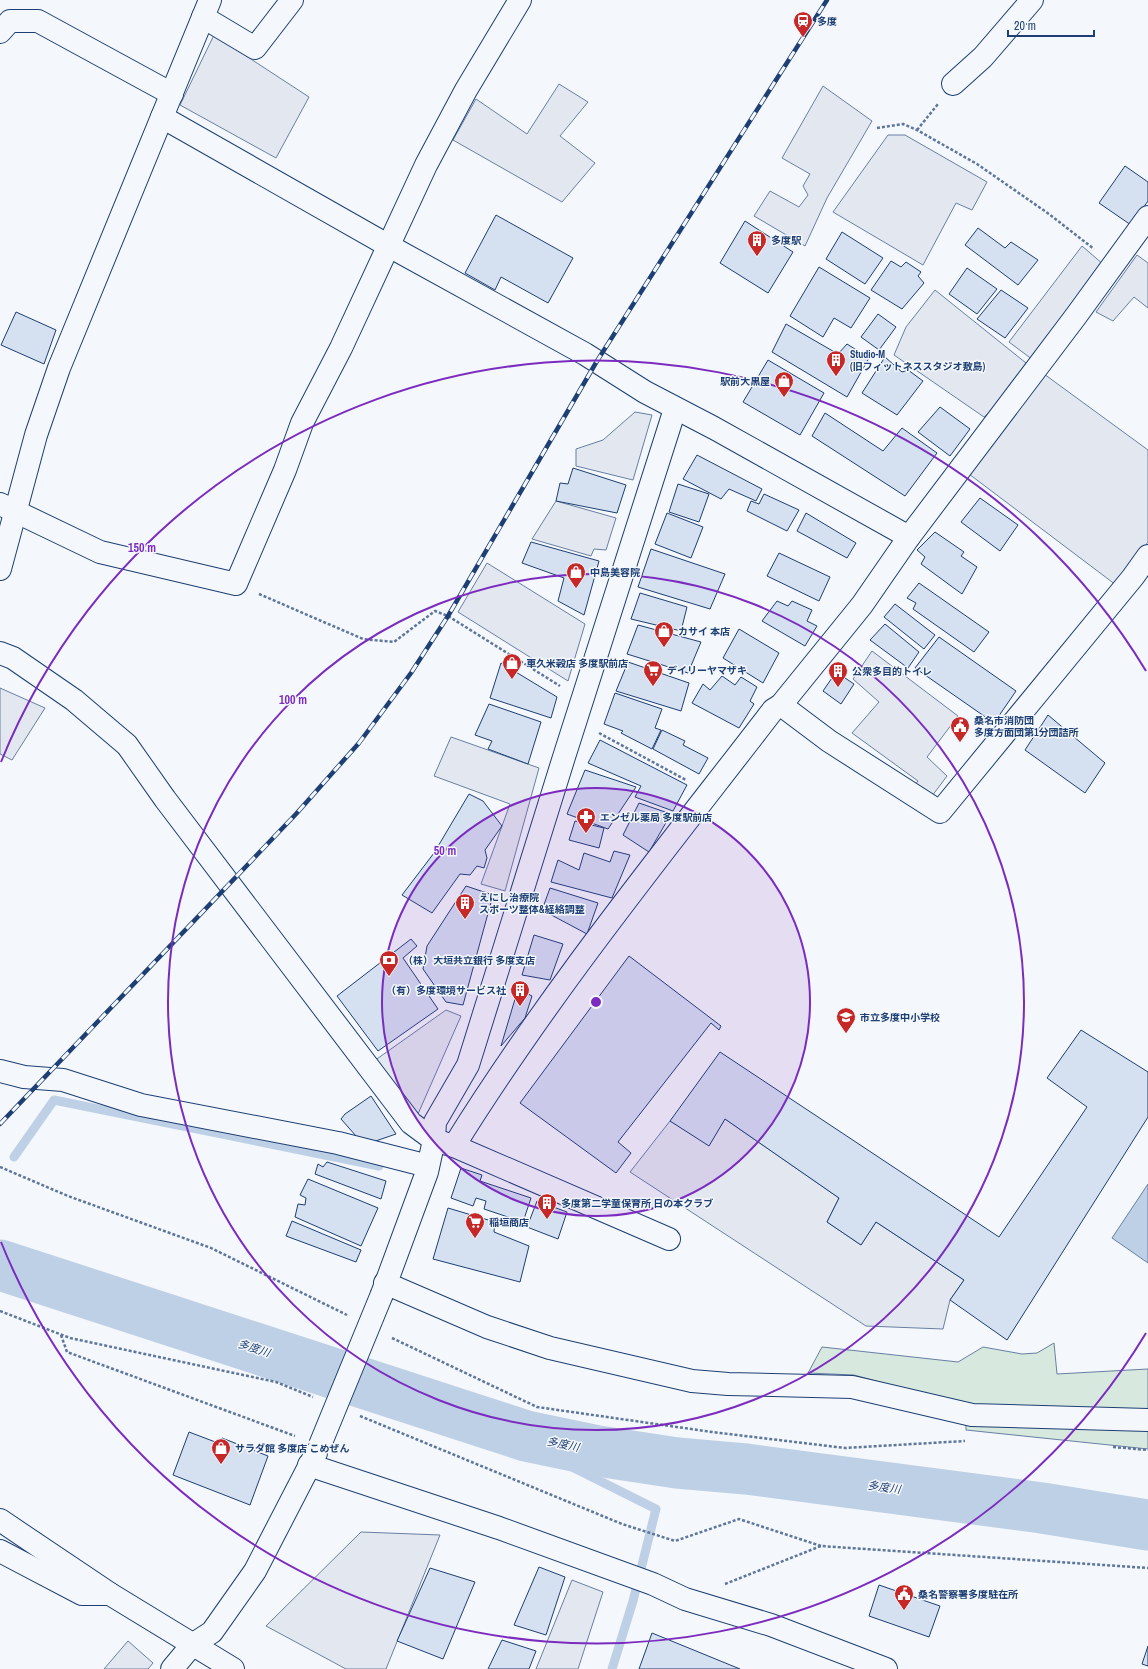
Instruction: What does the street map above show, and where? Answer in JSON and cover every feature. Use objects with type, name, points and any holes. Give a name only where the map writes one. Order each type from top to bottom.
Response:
[{"type":"street","points":[[0,569],[8,508],[36,435],[59,368],[207,9],[255,48],[292,0]]},
{"type":"street","points":[[8,508],[100,552],[236,584],[285,470],[302,423],[341,348],[429,158],[466,90],[520,0]]},
{"type":"street","points":[[953,84],[983,57],[1032,0]]},
{"type":"street","points":[[0,32],[10,21],[38,21],[172,94]]},
{"type":"street","points":[[162,117],[389,246],[585,354],[675,409],[714,428],[909,537]]},
{"type":"street","points":[[172,1669],[192,1645],[212,1632],[255,1571],[320,1445],[383,1288],[428,1166],[444,1143],[492,1085],[560,988],[773,710],[780,705],[862,605],[909,537],[1114,265],[1148,217]]},
{"type":"street","points":[[444,1143],[435,1122],[468,1065],[675,409]]},
{"type":"street","points":[[780,705],[829,741],[940,812],[1128,583],[1148,556]]},
{"type":"street","points":[[0,653],[13,658],[74,700],[128,745],[170,805],[407,1119],[444,1143],[669,1239]]},
{"type":"street","points":[[0,1071],[24,1077],[64,1080],[141,1105],[338,1143],[428,1166]]},
{"type":"street","points":[[383,1288],[550,1348],[692,1381],[728,1384],[852,1388],[972,1415],[1148,1420]]},
{"type":"street","points":[[309,1465],[499,1528],[652,1584],[685,1599],[770,1625],[886,1669]]},
{"type":"street","points":[[0,1520],[110,1594],[233,1669]]},
{"type":"street","points":[[0,1551],[82,1594],[110,1594]]},
{"type":"path","points":[[917,130],[953,84]]},
{"type":"path","points":[[877,128],[903,124],[917,130],[977,164],[1049,214],[1114,265]]},
{"type":"path","points":[[236,584],[363,639],[394,642],[435,611],[448,616],[582,700]]},
{"type":"path","points":[[597,732],[709,793]]},
{"type":"path","points":[[61,1334],[67,1352],[320,1445]]},
{"type":"path","points":[[622,1524],[675,1541],[739,1519],[821,1546],[1148,1568]]},
{"type":"path","points":[[685,1599],[821,1546]]},
{"type":"shaded area","points":[[214,35],[309,97],[276,158],[180,105]]},
{"type":"shaded area","points":[[559,84],[588,102],[560,136],[595,163],[562,202],[453,140],[476,99],[527,134]]},
{"type":"shaded area","points":[[823,86],[872,121],[827,198],[805,246],[754,216],[770,191],[799,207],[808,195],[803,186],[810,174],[782,158]]},
{"type":"shaded area","points":[[888,135],[905,135],[987,182],[972,210],[956,203],[923,265],[833,212]]},
{"type":"shaded area","points":[[1082,246],[1104,265],[1033,360],[1009,342]]},
{"type":"shaded area","points":[[1137,255],[1148,263],[1148,308],[1134,297],[1113,321],[1096,312]]},
{"type":"shaded area","points":[[935,290],[1026,363],[998,405],[984,417],[894,355],[906,327]]},
{"type":"shaded area","points":[[1044,374],[1148,450],[1148,542],[1116,585],[969,474]]},
{"type":"shaded area","points":[[635,412],[652,415],[633,480],[576,466],[576,449],[603,440]]},
{"type":"shaded area","points":[[556,501],[616,518],[606,550],[594,549],[591,556],[532,539]]},
{"type":"shaded area","points":[[487,563],[585,624],[568,681],[458,612]]},
{"type":"shaded area","points":[[872,651],[958,716],[927,757],[947,776],[929,800],[912,788],[918,781],[852,733],[879,702],[853,679]]},
{"type":"shaded area","points":[[0,688],[45,708],[12,760],[0,754]]},
{"type":"shaded area","points":[[451,737],[539,768],[505,891],[481,884],[510,804],[434,776]]},
{"type":"shaded area","points":[[446,1010],[461,1016],[418,1114],[397,1091],[374,1061]]},
{"type":"shaded area","points":[[725,1119],[839,1198],[827,1222],[861,1245],[876,1222],[964,1280],[950,1300],[943,1329],[866,1326],[630,1172],[670,1121],[709,1145]]},
{"type":"shaded area","points":[[1054,1343],[1057,1374],[1148,1369],[1148,1449],[966,1430],[966,1406],[854,1375],[808,1373],[822,1347],[958,1362],[983,1347],[1022,1354],[1037,1353]]},
{"type":"shaded area","points":[[361,1532],[440,1535],[386,1669],[346,1669],[266,1626]]},
{"type":"shaded area","points":[[572,1580],[603,1592],[578,1669],[536,1669]]},
{"type":"shaded area","points":[[128,1641],[153,1663],[148,1669],[104,1669]]},
{"type":"water","points":[[1148,1184],[1148,1263],[1112,1238]]},
{"type":"building","points":[[1125,166],[1148,182],[1148,201],[1131,225],[1099,203]]},
{"type":"building","points":[[496,215],[573,258],[548,303],[501,277],[495,290],[465,273]]},
{"type":"building","name":"多度駅","points":[[745,221],[793,252],[768,293],[720,263]]},
{"type":"building","points":[[978,228],[1005,248],[1011,242],[1038,260],[1018,285],[965,245]]},
{"type":"building","points":[[842,232],[883,258],[865,284],[826,259]]},
{"type":"building","points":[[891,261],[901,267],[906,262],[921,272],[918,276],[924,283],[902,309],[871,290]]},
{"type":"building","points":[[819,267],[870,298],[851,328],[834,318],[823,337],[790,316]]},
{"type":"building","points":[[967,268],[997,289],[977,314],[949,294]]},
{"type":"building","points":[[1001,290],[1028,308],[1005,338],[977,319]]},
{"type":"building","points":[[16,312],[56,330],[44,364],[1,345]]},
{"type":"building","points":[[878,314],[896,327],[879,350],[861,337]]},
{"type":"building","name":"Studio-M (旧フィットネススタジオ敷島)","points":[[786,324],[838,354],[847,344],[869,358],[847,397],[772,352]]},
{"type":"building","points":[[885,357],[902,372],[908,370],[923,381],[897,415],[862,393]]},
{"type":"building","name":"駅前大黒屋","points":[[768,360],[824,393],[800,435],[743,402]]},
{"type":"building","points":[[940,407],[970,429],[950,456],[918,432]]},
{"type":"building","points":[[825,413],[883,451],[902,428],[937,453],[905,496],[812,436]]},
{"type":"building","points":[[697,455],[762,489],[756,501],[729,489],[721,499],[683,479]]},
{"type":"building","points":[[573,468],[626,485],[617,513],[556,501],[560,483],[568,484]]},
{"type":"building","points":[[678,484],[709,494],[699,522],[669,512]]},
{"type":"building","points":[[764,494],[799,510],[787,531],[747,511],[751,501],[759,504]]},
{"type":"building","points":[[980,498],[1018,525],[1000,551],[961,522]]},
{"type":"building","points":[[667,513],[703,527],[691,558],[655,544]]},
{"type":"building","points":[[806,513],[856,543],[847,558],[797,531]]},
{"type":"building","points":[[935,532],[964,552],[961,556],[977,567],[962,594],[921,564],[925,557],[917,550]]},
{"type":"building","name":"中島美容院","points":[[531,542],[599,561],[584,615],[558,601],[564,578],[522,563]]},
{"type":"building","points":[[651,549],[725,574],[710,609],[638,587]]},
{"type":"building","points":[[779,553],[830,577],[819,601],[767,576]]},
{"type":"building","points":[[919,583],[989,632],[974,652],[913,609],[916,603],[907,598]]},
{"type":"building","points":[[640,593],[687,607],[681,631],[631,619]]},
{"type":"building","points":[[777,601],[788,606],[792,601],[812,610],[807,621],[817,626],[805,646],[762,621]]},
{"type":"building","points":[[895,604],[935,635],[924,649],[884,617]]},
{"type":"building","points":[[885,624],[919,652],[908,668],[870,640]]},
{"type":"building","name":"カサイ 本店","points":[[638,625],[701,642],[688,673],[627,654]]},
{"type":"building","points":[[739,629],[779,653],[763,683],[723,658]]},
{"type":"building","points":[[939,637],[1016,691],[994,723],[915,668]]},
{"type":"building","name":"デイリーヤマザキ","points":[[628,662],[689,683],[681,711],[616,691]]},
{"type":"building","name":"車久米穀店 多度駅前店","points":[[501,663],[557,697],[551,718],[490,698]]},
{"type":"building","name":"公衆多目的トイレ","points":[[836,672],[854,684],[841,704],[823,691]]},
{"type":"building","points":[[722,676],[735,685],[741,677],[757,687],[750,701],[754,704],[739,728],[692,703],[703,684],[710,690]]},
{"type":"building","points":[[615,693],[662,709],[655,728],[661,730],[652,749],[621,733],[623,731],[604,724]]},
{"type":"building","points":[[489,704],[541,722],[528,764],[488,749],[492,741],[475,735]]},
{"type":"building","points":[[1048,715],[1105,763],[1085,793],[1025,750]]},
{"type":"building","points":[[662,730],[685,741],[683,745],[708,758],[699,774],[653,749]]},
{"type":"building","points":[[600,740],[687,785],[673,811],[635,797],[641,786],[588,763]]},
{"type":"building","points":[[585,770],[636,787],[608,829],[567,814]]},
{"type":"building","points":[[469,794],[483,801],[502,826],[485,850],[487,858],[484,868],[477,866],[470,875],[460,874],[432,913],[402,895],[434,853]]},
{"type":"building","points":[[639,803],[671,814],[649,852],[623,835]]},
{"type":"building","name":"エンゼル薬局 多度駅前店","points":[[575,821],[604,828],[599,848],[569,840]]},
{"type":"building","points":[[614,851],[630,855],[612,898],[551,882],[558,860],[579,870],[584,853],[610,862]]},
{"type":"building","name":"えにし治療院 スポーツ整体&経絡調整","points":[[466,886],[493,895],[463,1005],[446,1002],[423,969],[427,946]]},
{"type":"building","points":[[550,888],[598,903],[587,934],[542,910]]},
{"type":"building","points":[[534,935],[563,944],[550,980],[522,975]]},
{"type":"building","name":"（株）大垣共立銀行 多度支店","points":[[411,939],[417,946],[403,958],[438,1009],[378,1051],[337,996]]},
{"type":"building","points":[[629,956],[721,1026],[719,1030],[711,1023],[618,1142],[631,1153],[616,1173],[520,1103]]},
{"type":"building","name":"（有）多度環境サービス社","points":[[518,989],[532,996],[525,1018],[501,1046]]},
{"type":"building","points":[[1081,1030],[1148,1072],[1148,1117],[1007,1340],[950,1300],[964,1280],[876,1222],[861,1245],[827,1222],[839,1198],[725,1119],[709,1146],[670,1121],[720,1052],[999,1237],[1087,1107],[1047,1078]]},
{"type":"building","points":[[371,1096],[396,1134],[364,1145],[341,1119],[345,1114]]},
{"type":"building","points":[[327,1162],[386,1181],[381,1199],[315,1174],[318,1164],[323,1167]]},
{"type":"building","points":[[461,1168],[482,1175],[480,1181],[531,1198],[523,1222],[484,1209],[486,1201],[476,1198],[473,1206],[451,1198]]},
{"type":"building","points":[[308,1179],[378,1208],[361,1246],[295,1217],[298,1204],[305,1205],[306,1198],[300,1195]]},
{"type":"building","name":"多度第二学童保育所 日の本クラブ","points":[[537,1201],[567,1212],[558,1239],[527,1227]]},
{"type":"building","name":"稲垣商店","points":[[448,1208],[495,1222],[494,1232],[529,1246],[520,1282],[433,1259]]},
{"type":"building","points":[[292,1221],[361,1250],[356,1262],[286,1236]]},
{"type":"building","name":"サラダ館 多度店 こめぜん","points":[[189,1432],[218,1443],[222,1438],[268,1456],[250,1505],[173,1475]]},
{"type":"building","points":[[539,1567],[565,1577],[546,1635],[514,1625]]},
{"type":"building","points":[[430,1568],[475,1582],[443,1659],[397,1641]]},
{"type":"building","name":"桑名警察署多度駐在所","points":[[879,1585],[940,1606],[929,1637],[869,1616]]},
{"type":"building","points":[[652,1633],[740,1669],[639,1669]]},
{"type":"building","points":[[502,1640],[536,1651],[529,1669],[488,1669]]},
{"type":"building","points":[[1148,1646],[1148,1666],[1142,1664]]},
{"type":"waterway","points":[[14,1157],[54,1100],[379,1166]]},
{"type":"waterway","name":"多度川","points":[[0,1265],[526,1436],[598,1451],[677,1463],[746,1469],[1042,1508],[1148,1525]]},
{"type":"waterway","points":[[538,1438],[556,1459],[656,1509],[633,1601],[612,1669]]},
{"type":"railway","points":[[0,1124],[296,814],[359,743],[411,673],[448,616],[597,361],[827,0]]},
{"type":"place","name":"多度","points":[[803,38]]},
{"type":"place","name":"多度駅","points":[[757,257]]},
{"type":"place","name":"Studio-M (旧フィットネススタジオ敷島)","points":[[836,377]]},
{"type":"place","name":"駅前大黒屋","points":[[784,398]]},
{"type":"place","name":"中島美容院","points":[[576,589]]},
{"type":"place","name":"カサイ 本店","points":[[664,648]]},
{"type":"place","name":"車久米穀店 多度駅前店","points":[[512,680]]},
{"type":"place","name":"デイリーヤマザキ","points":[[653,687]]},
{"type":"place","name":"公衆多目的トイレ","points":[[838,688]]},
{"type":"place","name":"桑名市消防団 多度方面団第1分団詰所","points":[[960,743]]},
{"type":"place","name":"エンゼル薬局 多度駅前店","points":[[586,834]]},
{"type":"place","name":"えにし治療院 スポーツ整体&経絡調整","points":[[465,920]]},
{"type":"place","name":"（株）大垣共立銀行 多度支店","points":[[389,977]]},
{"type":"place","name":"（有）多度環境サービス社","points":[[520,1007]]},
{"type":"place","name":"市立多度中小学校","points":[[846,1034]]},
{"type":"place","name":"多度第二学童保育所 日の本クラブ","points":[[547,1220]]},
{"type":"place","name":"稲垣商店","points":[[475,1239]]},
{"type":"place","name":"サラダ館 多度店 こめぜん","points":[[221,1465]]},
{"type":"place","name":"桑名警察署多度駐在所","points":[[904,1611]]}]
